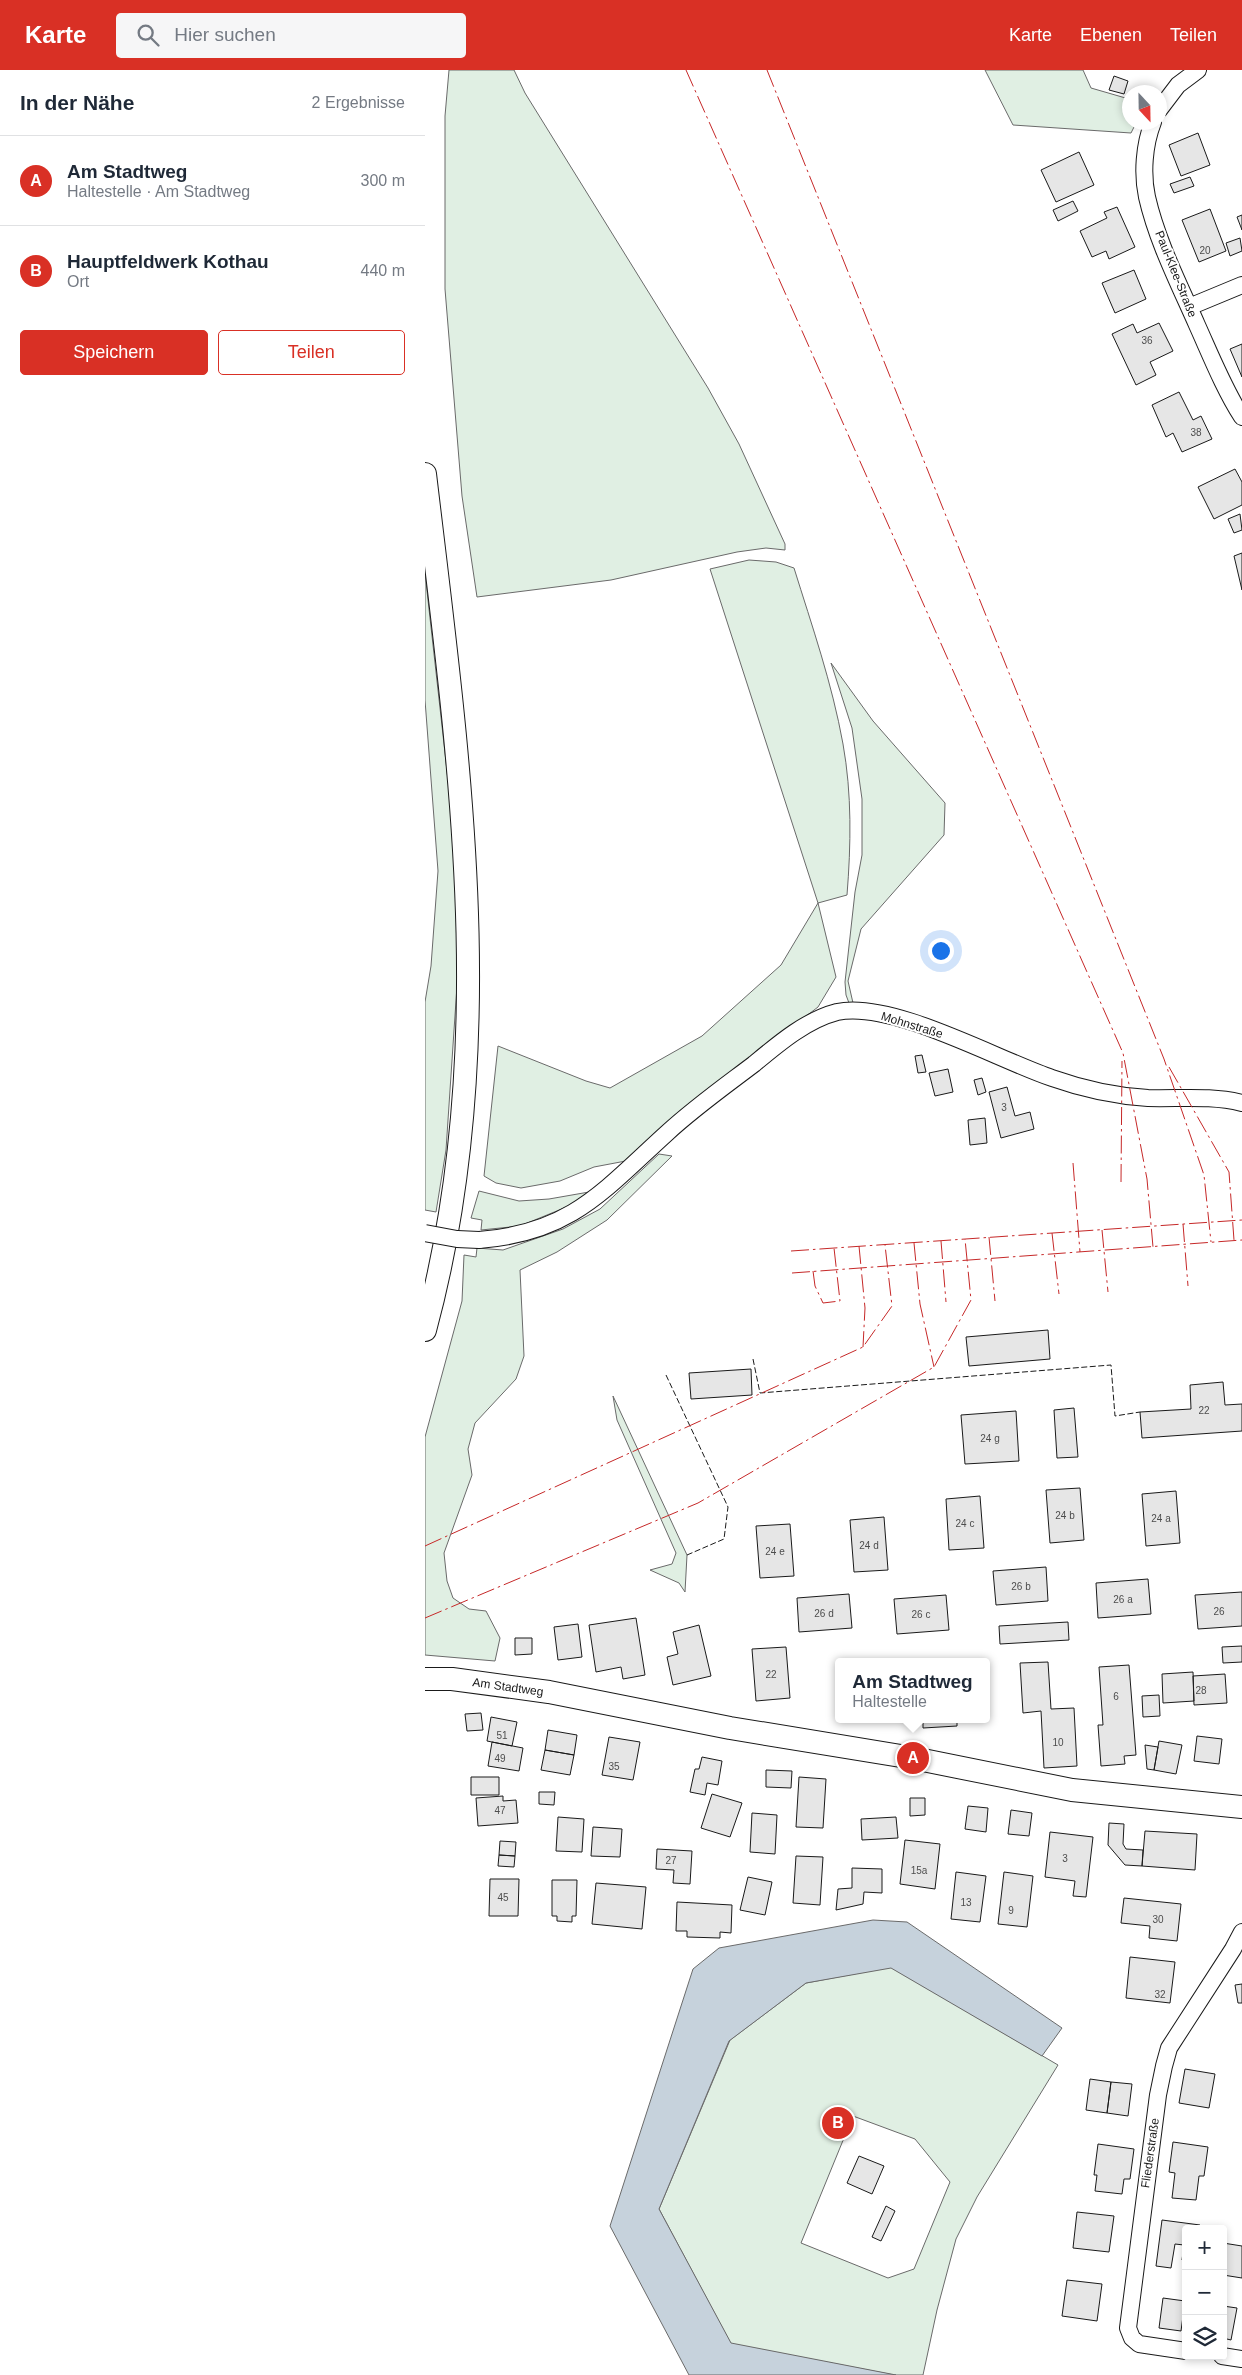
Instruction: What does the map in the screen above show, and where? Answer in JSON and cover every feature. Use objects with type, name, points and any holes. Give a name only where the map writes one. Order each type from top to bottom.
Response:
[{"type":"main road","points":[[425,474],[453,717],[469,921],[469,992],[466,1073],[458,1169],[425,1330]]},
{"type":"main road","name":"Am Stadtweg","points":[[425,1679],[452,1679],[549,1692],[730,1728],[913,1758],[1072,1790],[1242,1807]]},
{"type":"street","points":[[1167,99],[1178,85],[1198,70]]},
{"type":"street","name":"Paul-Klee-Straße","points":[[1150,130],[1146,156],[1145,177],[1147,197],[1170,264],[1242,418]]},
{"type":"street","points":[[1189,307],[1242,285]]},
{"type":"street","name":"Mohnstraße","points":[[425,1233],[457,1239],[479,1240],[521,1234],[555,1223],[580,1210],[606,1191],[668,1131],[781,1042],[817,1020],[837,1012],[875,1013],[912,1023],[979,1047],[1051,1078],[1096,1091],[1149,1098],[1198,1098],[1242,1103]]},
{"type":"street","name":"Fliederstraße","points":[[1182,2350],[1139,2344],[1132,2338],[1128,2328],[1156,2105],[1160,2079],[1169,2048],[1229,1957],[1242,1932]]},
{"type":"street","points":[[1227,2357],[1242,2359]]},
{"type":"green space","points":[[449,70],[514,70],[525,93],[708,388],[739,444],[785,544],[785,550],[766,548],[737,552],[611,580],[477,597],[462,496],[445,289],[445,116]]},
{"type":"green space","points":[[985,70],[1083,70],[1091,88],[1122,97],[1122,130],[1132,130],[1131,133],[1013,125]]},
{"type":"green space","points":[[749,560],[776,562],[794,568],[821,655],[843,744],[848,782],[850,838],[847,895],[818,903],[710,569]]},
{"type":"green space","points":[[425,573],[455,843],[460,941],[446,1150],[436,1212],[425,1210],[425,1002],[431,966],[438,871],[425,700]]},
{"type":"green space","points":[[831,663],[873,721],[945,803],[944,835],[861,929],[848,981],[853,1003],[849,1003],[845,982],[855,892],[862,855],[862,799],[852,728]]},
{"type":"green space","points":[[818,903],[836,977],[818,1007],[688,1107],[631,1160],[594,1167],[560,1181],[521,1188],[496,1183],[484,1176],[498,1046],[586,1081],[610,1088],[702,1036],[781,965]]},
{"type":"green space","points":[[659,1154],[672,1156],[607,1220],[557,1252],[520,1270],[524,1356],[516,1379],[475,1423],[468,1449],[472,1475],[444,1553],[447,1581],[453,1598],[469,1609],[486,1611],[500,1638],[495,1661],[425,1655],[425,1437],[462,1301],[464,1255],[476,1257],[477,1248],[503,1250],[563,1229],[600,1209]]},
{"type":"green space","points":[[479,1191],[519,1201],[549,1199],[589,1192],[569,1206],[520,1226],[481,1230],[482,1220],[471,1218]]},
{"type":"green space","points":[[613,1396],[687,1555],[685,1592],[679,1583],[650,1570],[672,1564],[676,1553],[617,1420]]},
{"type":"green space","points":[[891,1967],[1058,2065],[977,2197],[956,2239],[937,2310],[923,2375],[894,2375],[731,2344],[659,2209],[730,2040],[806,1983]],"holes":[[[853,2116],[915,2139],[950,2182],[914,2269],[888,2278],[801,2243]]]},
{"type":"shaded area","points":[[873,1920],[907,1922],[1062,2028],[1042,2056],[891,1968],[806,1983],[729,2041],[659,2209],[731,2343],[896,2375],[689,2375],[610,2226],[693,1969],[719,1948]]},
{"type":"building","points":[[1114,76],[1128,81],[1127,85],[1122,85],[1122,93],[1109,90]]},
{"type":"building","points":[[1198,133],[1210,165],[1181,176],[1169,145]]},
{"type":"building","points":[[1079,152],[1094,185],[1056,202],[1041,170]]},
{"type":"building","points":[[1190,177],[1194,186],[1174,193],[1170,184]]},
{"type":"building","points":[[1073,201],[1078,211],[1058,221],[1053,210]]},
{"type":"building","points":[[1117,207],[1135,247],[1109,259],[1106,251],[1092,257],[1080,231],[1107,218],[1104,212]]},
{"type":"building","points":[[1210,209],[1226,251],[1199,262],[1182,220]]},
{"type":"building","points":[[1242,215],[1242,230],[1237,217]]},
{"type":"building","points":[[1240,238],[1242,251],[1230,256],[1226,243]]},
{"type":"building","points":[[1134,270],[1146,299],[1115,313],[1102,283]]},
{"type":"building","points":[[1159,323],[1173,351],[1150,362],[1156,375],[1136,385],[1112,334],[1133,324],[1137,333]]},
{"type":"building","points":[[1242,344],[1242,377],[1230,349]]},
{"type":"building","points":[[1179,392],[1193,420],[1201,416],[1212,439],[1182,452],[1173,433],[1166,437],[1152,405]]},
{"type":"building","points":[[1235,469],[1242,482],[1242,505],[1214,519],[1198,487]]},
{"type":"building","points":[[1240,514],[1242,530],[1234,533],[1228,519]]},
{"type":"building","points":[[1242,553],[1242,590],[1234,556]]},
{"type":"building","points":[[922,1055],[926,1072],[918,1073],[915,1056]]},
{"type":"building","points":[[948,1069],[953,1092],[935,1096],[929,1073]]},
{"type":"building","points":[[982,1078],[986,1092],[978,1095],[974,1080]]},
{"type":"building","points":[[1007,1087],[1015,1116],[1030,1112],[1034,1129],[1001,1138],[989,1092]]},
{"type":"building","points":[[985,1118],[987,1143],[970,1145],[968,1120]]},
{"type":"building","points":[[1048,1330],[1050,1359],[969,1366],[966,1337]]},
{"type":"building","points":[[751,1369],[752,1395],[691,1399],[689,1373]]},
{"type":"building","points":[[1223,1382],[1225,1405],[1242,1404],[1242,1431],[1142,1438],[1140,1412],[1191,1409],[1190,1385]]},
{"type":"building","points":[[1074,1408],[1078,1457],[1057,1458],[1054,1410]]},
{"type":"building","points":[[1016,1411],[1019,1461],[965,1464],[961,1415]]},
{"type":"building","points":[[1080,1488],[1084,1540],[1050,1543],[1046,1490]]},
{"type":"building","points":[[1176,1491],[1180,1543],[1146,1546],[1142,1494]]},
{"type":"building","points":[[980,1496],[984,1548],[949,1550],[946,1499]]},
{"type":"building","points":[[884,1517],[888,1570],[854,1572],[850,1520]]},
{"type":"building","points":[[790,1524],[794,1576],[760,1578],[756,1526]]},
{"type":"building","points":[[1046,1567],[1048,1601],[996,1605],[993,1571]]},
{"type":"building","points":[[1148,1579],[1151,1614],[1098,1618],[1096,1583]]},
{"type":"building","points":[[1242,1592],[1242,1626],[1198,1629],[1195,1595]]},
{"type":"building","points":[[849,1594],[852,1628],[799,1632],[797,1598]]},
{"type":"building","points":[[946,1595],[949,1630],[897,1634],[894,1599]]},
{"type":"building","points":[[636,1618],[645,1675],[623,1679],[621,1667],[596,1672],[589,1625]]},
{"type":"building","points":[[1068,1622],[1069,1640],[1000,1644],[999,1626]]},
{"type":"building","points":[[578,1624],[582,1657],[558,1660],[554,1627]]},
{"type":"building","points":[[699,1625],[711,1676],[673,1685],[667,1657],[678,1654],[673,1632]]},
{"type":"building","points":[[515,1638],[532,1638],[532,1654],[515,1655]]},
{"type":"building","points":[[1242,1646],[1242,1662],[1223,1663],[1222,1647]]},
{"type":"building","points":[[786,1647],[790,1698],[756,1701],[752,1649]]},
{"type":"building","points":[[1048,1662],[1051,1709],[1074,1708],[1077,1766],[1044,1768],[1041,1711],[1023,1713],[1020,1663]]},
{"type":"building","points":[[1129,1665],[1136,1755],[1124,1756],[1125,1764],[1101,1766],[1098,1725],[1103,1725],[1099,1667]]},
{"type":"building","points":[[1193,1672],[1194,1701],[1163,1703],[1162,1674]]},
{"type":"building","points":[[1225,1674],[1227,1703],[1194,1705],[1193,1676]]},
{"type":"building","points":[[1159,1695],[1160,1716],[1143,1717],[1142,1696]]},
{"type":"building","points":[[481,1713],[483,1730],[467,1731],[465,1714]]},
{"type":"building","points":[[491,1717],[517,1722],[512,1746],[487,1741]]},
{"type":"building","points":[[923,1723],[957,1723],[957,1726],[923,1728]]},
{"type":"building","points":[[548,1730],[577,1735],[574,1755],[545,1750]]},
{"type":"building","points":[[1197,1736],[1222,1739],[1219,1764],[1194,1761]]},
{"type":"building","points":[[609,1737],[640,1742],[633,1780],[602,1775]]},
{"type":"building","points":[[1159,1741],[1182,1745],[1176,1774],[1154,1770]]},
{"type":"building","points":[[492,1742],[523,1748],[519,1771],[488,1766]]},
{"type":"building","points":[[1145,1745],[1158,1747],[1154,1770],[1147,1769]]},
{"type":"building","points":[[545,1750],[574,1755],[570,1775],[541,1770]]},
{"type":"building","points":[[702,1757],[722,1761],[718,1785],[707,1783],[705,1795],[690,1792],[695,1769],[699,1769]]},
{"type":"building","points":[[766,1770],[792,1771],[791,1788],[766,1787]]},
{"type":"building","points":[[471,1777],[499,1777],[499,1795],[471,1795]]},
{"type":"building","points":[[799,1777],[826,1779],[823,1828],[796,1827]]},
{"type":"building","points":[[539,1792],[555,1792],[554,1805],[539,1804]]},
{"type":"building","points":[[712,1794],[742,1803],[730,1837],[701,1828]]},
{"type":"building","points":[[503,1796],[503,1801],[516,1800],[518,1823],[478,1826],[476,1798]]},
{"type":"building","points":[[910,1798],[925,1798],[925,1815],[910,1816]]},
{"type":"building","points":[[968,1806],[988,1808],[986,1832],[965,1829]]},
{"type":"building","points":[[1011,1810],[1032,1813],[1029,1836],[1008,1834]]},
{"type":"building","points":[[752,1813],[777,1815],[775,1854],[750,1852]]},
{"type":"building","points":[[558,1817],[584,1819],[582,1852],[556,1851]]},
{"type":"building","points":[[896,1817],[898,1838],[862,1840],[861,1819]]},
{"type":"building","points":[[1109,1823],[1124,1824],[1123,1844],[1126,1849],[1143,1850],[1142,1866],[1125,1865],[1108,1845]]},
{"type":"building","points":[[593,1827],[622,1829],[620,1857],[591,1856]]},
{"type":"building","points":[[1145,1831],[1197,1834],[1195,1870],[1142,1866]]},
{"type":"building","points":[[1050,1832],[1093,1837],[1086,1897],[1073,1896],[1075,1881],[1045,1877]]},
{"type":"building","points":[[905,1840],[940,1844],[935,1889],[900,1884]]},
{"type":"building","points":[[500,1841],[516,1842],[515,1856],[499,1855]]},
{"type":"building","points":[[657,1849],[692,1851],[690,1884],[673,1883],[674,1870],[656,1869]]},
{"type":"building","points":[[499,1855],[515,1856],[514,1867],[498,1866]]},
{"type":"building","points":[[796,1856],[823,1857],[820,1905],[793,1903]]},
{"type":"building","points":[[852,1868],[882,1869],[882,1893],[864,1892],[863,1904],[836,1910],[838,1889],[852,1888]]},
{"type":"building","points":[[956,1872],[986,1876],[980,1922],[951,1919]]},
{"type":"building","points":[[1004,1872],[1033,1876],[1027,1927],[998,1924]]},
{"type":"building","points":[[748,1877],[772,1882],[765,1915],[740,1910]]},
{"type":"building","points":[[490,1879],[519,1879],[518,1916],[489,1916]]},
{"type":"building","points":[[552,1880],[577,1880],[576,1916],[572,1916],[572,1922],[557,1921],[557,1916],[552,1916]]},
{"type":"building","points":[[596,1883],[646,1887],[642,1929],[592,1924]]},
{"type":"building","points":[[1124,1898],[1181,1904],[1177,1941],[1149,1938],[1150,1926],[1121,1923]]},
{"type":"building","points":[[677,1902],[732,1905],[731,1933],[720,1932],[720,1938],[687,1937],[687,1931],[676,1931]]},
{"type":"building","points":[[1130,1957],[1175,1962],[1170,2003],[1126,1998]]},
{"type":"building","points":[[1242,1984],[1242,2003],[1238,2003],[1235,1985]]},
{"type":"building","points":[[1185,2069],[1215,2074],[1209,2108],[1179,2103]]},
{"type":"building","points":[[1090,2079],[1111,2082],[1107,2113],[1086,2110]]},
{"type":"building","points":[[1111,2082],[1132,2084],[1128,2116],[1107,2113]]},
{"type":"building","points":[[1173,2142],[1208,2147],[1204,2176],[1199,2176],[1196,2200],[1172,2198],[1175,2173],[1169,2172]]},
{"type":"building","points":[[1098,2144],[1134,2149],[1130,2179],[1124,2179],[1122,2194],[1095,2191],[1097,2175],[1094,2175]]},
{"type":"building","points":[[859,2156],[884,2166],[872,2194],[847,2183]]},
{"type":"building","points":[[886,2206],[895,2211],[881,2241],[872,2237]]},
{"type":"building","points":[[1077,2212],[1114,2216],[1109,2252],[1073,2248]]},
{"type":"building","points":[[1162,2220],[1200,2225],[1182,2225],[1182,2245],[1175,2244],[1171,2268],[1156,2266]]},
{"type":"building","points":[[1227,2244],[1242,2246],[1242,2278],[1227,2276]]},
{"type":"building","points":[[1067,2280],[1102,2284],[1097,2321],[1062,2316]]},
{"type":"building","points":[[1163,2298],[1182,2301],[1181,2331],[1159,2328]]},
{"type":"building","points":[[1227,2307],[1237,2308],[1231,2340],[1227,2339]]},
{"type":"fence","points":[[753,1359],[760,1393],[1111,1365],[1115,1416],[1140,1412]]},
{"type":"fence","points":[[666,1375],[728,1507],[724,1539],[687,1555]]},
{"type":"power","points":[[686,70],[1123,1053],[1147,1179],[1153,1247]]},
{"type":"power","points":[[767,70],[1164,1059],[1204,1175],[1211,1242]]},
{"type":"power","points":[[1121,1182],[1122,1061]]},
{"type":"power","points":[[1169,1067],[1229,1172],[1234,1240]]},
{"type":"power","points":[[1073,1163],[1080,1252]]},
{"type":"power","points":[[791,1251],[1242,1220]]},
{"type":"power","points":[[1183,1224],[1188,1286]]},
{"type":"power","points":[[1102,1230],[1108,1292]]},
{"type":"power","points":[[1052,1233],[1059,1294]]},
{"type":"power","points":[[989,1237],[995,1301]]},
{"type":"power","points":[[425,1618],[698,1503],[934,1367],[971,1300],[965,1239]]},
{"type":"power","points":[[792,1273],[1242,1240]]},
{"type":"power","points":[[941,1241],[946,1302]]},
{"type":"power","points":[[914,1243],[920,1304],[934,1367]]},
{"type":"power","points":[[425,1546],[863,1347],[892,1306],[885,1245]]},
{"type":"power","points":[[859,1246],[865,1308],[863,1347]]},
{"type":"power","points":[[813,1271],[815,1286],[823,1303],[840,1301],[834,1248]]},
{"type":"place","name":"Am Stadtweg","points":[[913,1758]]},
{"type":"place","name":"Hauptfeldwerk Kothau","points":[[838,2123]]}]
